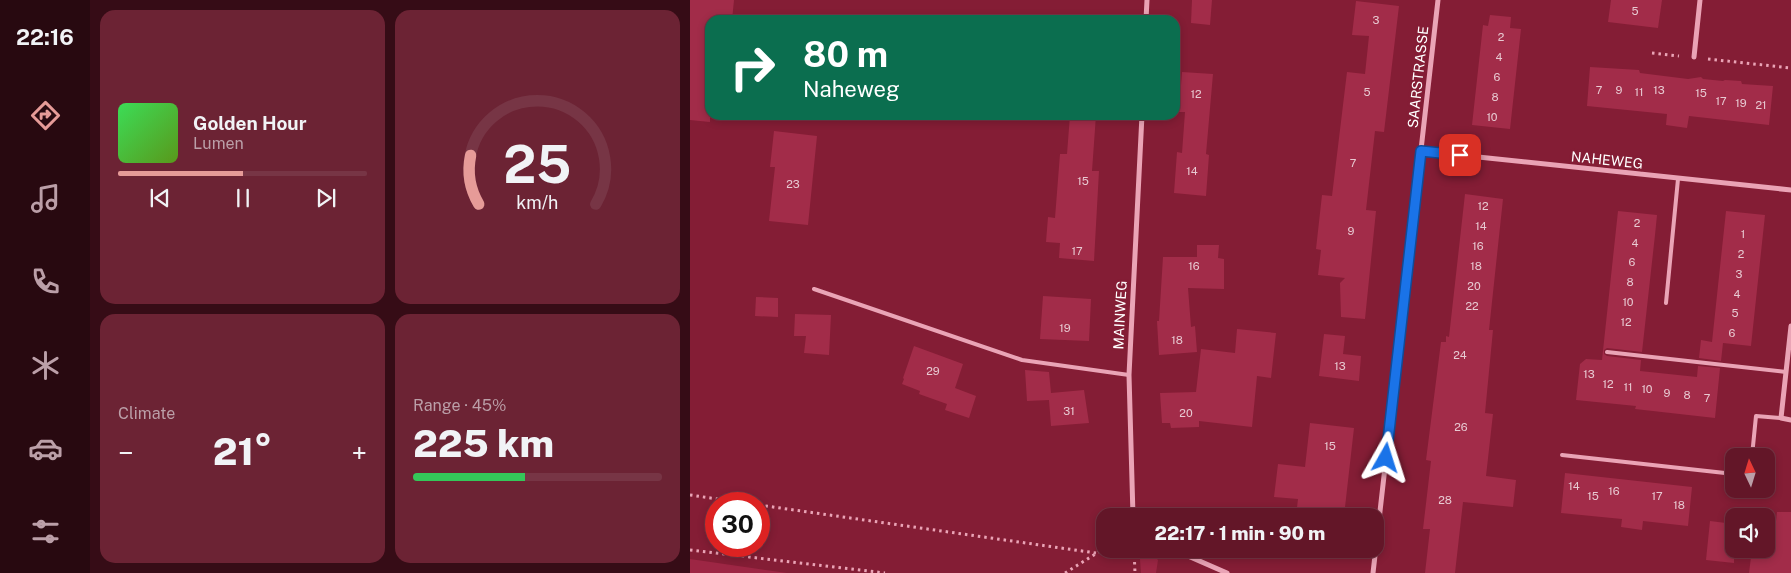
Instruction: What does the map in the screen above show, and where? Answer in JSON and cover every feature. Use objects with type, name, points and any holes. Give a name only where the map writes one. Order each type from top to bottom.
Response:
[{"type":"street","points":[[1146,15],[1147,0]]},
{"type":"street","name":"SAARSTRASSE","points":[[1373,573],[1438,0]]},
{"type":"street","points":[[1694,58],[1700,0]]},
{"type":"street","name":"MAINWEG","points":[[1133,508],[1129,375],[1142,120]]},
{"type":"street","name":"NAHEWEG","points":[[1421,151],[1791,190]]},
{"type":"street","points":[[1791,326],[1781,418],[1791,420]]},
{"type":"street","points":[[1193,558],[1227,573]]},
{"type":"lane","points":[[1666,303],[1678,179]]},
{"type":"lane","points":[[814,289],[1022,360],[1129,375]]},
{"type":"lane","points":[[1607,352],[1786,372]]},
{"type":"lane","points":[[1753,448],[1756,416],[1781,418]]},
{"type":"lane","points":[[1562,455],[1725,473]]},
{"type":"path","points":[[1652,53],[1791,68]]},
{"type":"path","points":[[690,495],[705,497]]},
{"type":"path","points":[[770,507],[1096,553]]},
{"type":"path","points":[[690,550],[885,573]]},
{"type":"path","points":[[1068,572],[1096,553]]},
{"type":"path","points":[[1135,558],[1136,573]]},
{"type":"shaded area","points":[[1156,558],[1158,560],[1156,573],[1141,573],[1140,559]]},
{"type":"shaded area","points":[[690,559],[787,573],[690,573]]},
{"type":"building","points":[[690,0],[734,0],[732,15],[705,15],[705,120],[710,120],[710,122],[690,120]]},
{"type":"building","points":[[1192,0],[1212,0],[1210,25],[1191,23]]},
{"type":"building","points":[[1611,0],[1662,0],[1658,28],[1608,22]]},
{"type":"building","points":[[1356,1],[1399,6],[1384,132],[1375,131],[1366,210],[1376,211],[1365,319],[1341,317],[1340,283],[1345,278],[1318,275],[1321,250],[1316,249],[1322,195],[1332,196],[1347,72],[1365,74],[1369,36],[1352,35]]},
{"type":"building","points":[[1490,15],[1511,17],[1510,28],[1521,29],[1510,129],[1472,125],[1483,25],[1488,26]]},
{"type":"building","points":[[1590,67],[1639,70],[1640,73],[1688,79],[1701,77],[1703,79],[1723,81],[1741,81],[1742,84],[1773,86],[1769,125],[1689,116],[1687,128],[1666,125],[1667,114],[1587,106]]},
{"type":"building","points":[[1182,72],[1213,74],[1206,154],[1209,155],[1206,196],[1174,193],[1177,152],[1182,153],[1185,112],[1180,112]]},
{"type":"building","points":[[1070,120],[1096,120],[1092,171],[1099,171],[1094,261],[1059,258],[1060,243],[1046,242],[1048,217],[1055,218],[1060,154],[1067,154]]},
{"type":"building","points":[[774,131],[817,136],[808,225],[769,221],[775,167],[770,167]]},
{"type":"building","points":[[1465,194],[1503,199],[1489,330],[1493,330],[1485,413],[1493,414],[1486,476],[1516,480],[1513,507],[1463,502],[1455,573],[1425,573],[1430,529],[1423,529],[1431,461],[1426,460],[1441,342],[1446,342],[1446,336],[1449,337]]},
{"type":"building","points":[[1618,211],[1657,215],[1642,352],[1607,348],[1604,350],[1604,354],[1641,360],[1640,371],[1697,377],[1698,366],[1720,368],[1715,418],[1635,409],[1636,406],[1576,400],[1580,364],[1586,359],[1602,360]]},
{"type":"building","points":[[1726,211],[1765,215],[1751,346],[1723,343],[1721,361],[1699,358],[1701,340],[1712,342]]},
{"type":"building","points":[[1197,245],[1219,245],[1218,258],[1224,259],[1224,289],[1188,288],[1191,327],[1195,326],[1197,352],[1159,355],[1157,321],[1159,321],[1163,257],[1197,257]]},
{"type":"building","points":[[1043,296],[1091,299],[1089,341],[1040,339]]},
{"type":"building","points":[[756,297],[778,298],[778,317],[755,316]]},
{"type":"building","points":[[795,314],[831,315],[829,355],[804,353],[806,336],[794,336]]},
{"type":"building","points":[[1237,329],[1276,333],[1271,378],[1257,376],[1252,427],[1199,421],[1199,427],[1171,428],[1170,423],[1162,423],[1160,393],[1196,392],[1201,349],[1235,353]]},
{"type":"building","points":[[1324,334],[1345,336],[1343,354],[1361,356],[1359,381],[1319,376]]},
{"type":"building","points":[[914,346],[963,364],[955,388],[976,396],[969,418],[945,410],[947,404],[919,394],[920,391],[902,384]]},
{"type":"building","points":[[1025,370],[1049,372],[1051,393],[1084,390],[1089,423],[1051,426],[1049,400],[1027,401]]},
{"type":"building","points":[[1310,423],[1354,428],[1345,508],[1297,508],[1298,499],[1274,497],[1278,464],[1305,467]]},
{"type":"building","points":[[1565,473],[1692,487],[1688,526],[1643,521],[1642,530],[1621,527],[1622,519],[1561,513]]},
{"type":"building","points":[[1777,512],[1791,512],[1791,573],[1749,573],[1751,558],[1775,558]]},
{"type":"building","points":[[1710,521],[1725,523],[1725,558],[1734,558],[1734,563],[1706,560]]},
{"type":"route","points":[[1386,458],[1421,151],[1460,155]]}]
